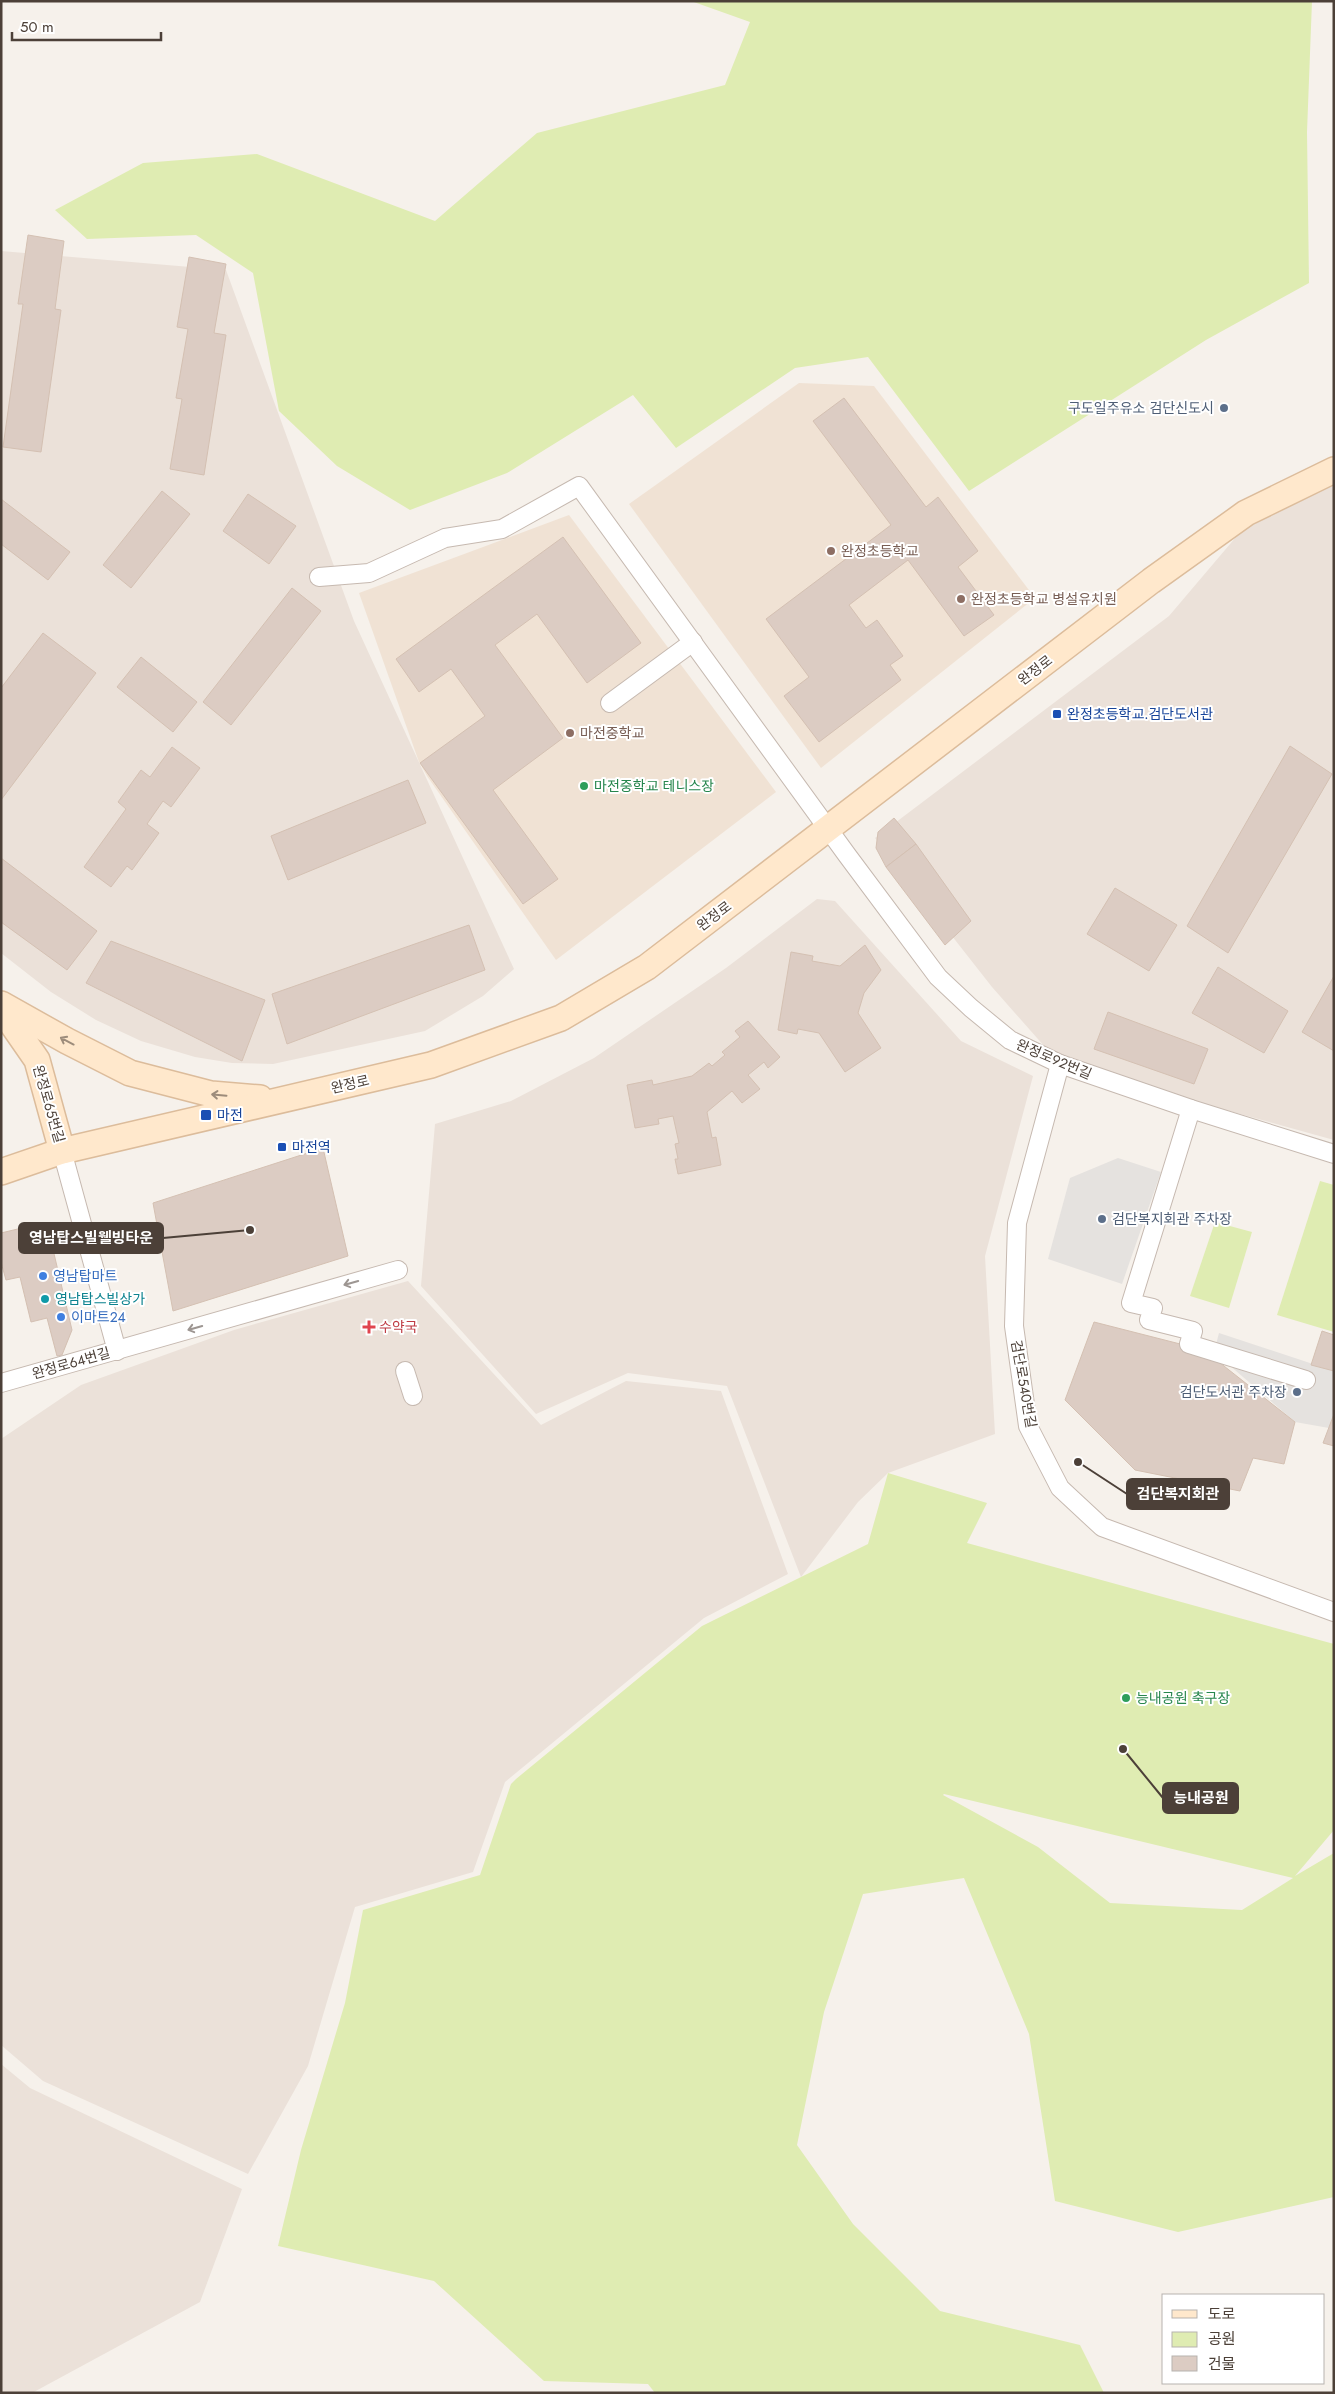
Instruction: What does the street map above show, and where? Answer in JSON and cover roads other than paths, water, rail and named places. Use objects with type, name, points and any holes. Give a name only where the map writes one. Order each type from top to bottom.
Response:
[{"type":"main road","name":"완정로","points":[[1,1172],[62,1151],[431,1065],[561,1018],[647,968],[1150,581],[1246,513],[1334,470]]},
{"type":"main road","points":[[1,1004],[130,1073],[211,1094],[285,1099]]},
{"type":"main road","name":"완정로65번길","points":[[1,1008],[37,1060],[62,1151]]},
{"type":"street","name":"완정로92번길","points":[[319,577],[369,573],[445,538],[502,529],[580,486],[828,829],[938,977],[1010,1040],[1060,1064],[1191,1109],[1334,1154]]},
{"type":"street","points":[[610,703],[693,642]]},
{"type":"street","name":"검단로540번길","points":[[1060,1064],[1017,1223],[1014,1326],[1028,1426],[1060,1488],[1102,1526],[1334,1612]]},
{"type":"street","points":[[1191,1109],[1131,1303],[1153,1308],[1149,1320],[1193,1331],[1189,1344],[1306,1380]]},
{"type":"street","name":"완정로64번길","points":[[1,1383],[116,1351],[62,1151]]},
{"type":"street","points":[[116,1351],[398,1270]]},
{"type":"street","points":[[405,1371],[413,1396]]},
{"type":"place","name":"구도일주유소 검단신도시","points":[[1224,408]]},
{"type":"place","name":"완정초등학교","points":[[831,551]]},
{"type":"place","name":"완정초등학교 병설유치원","points":[[961,599]]},
{"type":"place","name":"완정초등학교.검단도서관","points":[[1057,714]]},
{"type":"place","name":"마전중학교","points":[[570,733]]},
{"type":"place","name":"마전중학교 테니스장","points":[[584,786]]},
{"type":"place","name":"마전","points":[[206,1115]]},
{"type":"place","name":"마전역","points":[[282,1147]]},
{"type":"place","name":"검단복지회관 주차장","points":[[1102,1219]]},
{"type":"place","name":"영남탑스빌웰빙타운","points":[[250,1230]]},
{"type":"place","name":"영남탑마트","points":[[43,1276]]},
{"type":"place","name":"영남탑스빌상가","points":[[45,1299]]},
{"type":"place","name":"이마트24","points":[[61,1317]]},
{"type":"place","name":"수약국","points":[[369,1327]]},
{"type":"place","name":"검단도서관 주차장","points":[[1297,1392]]},
{"type":"place","name":"검단복지회관","points":[[1078,1462]]},
{"type":"place","name":"능내공원 축구장","points":[[1126,1698]]},
{"type":"place","name":"능내공원","points":[[1123,1749]]}]
